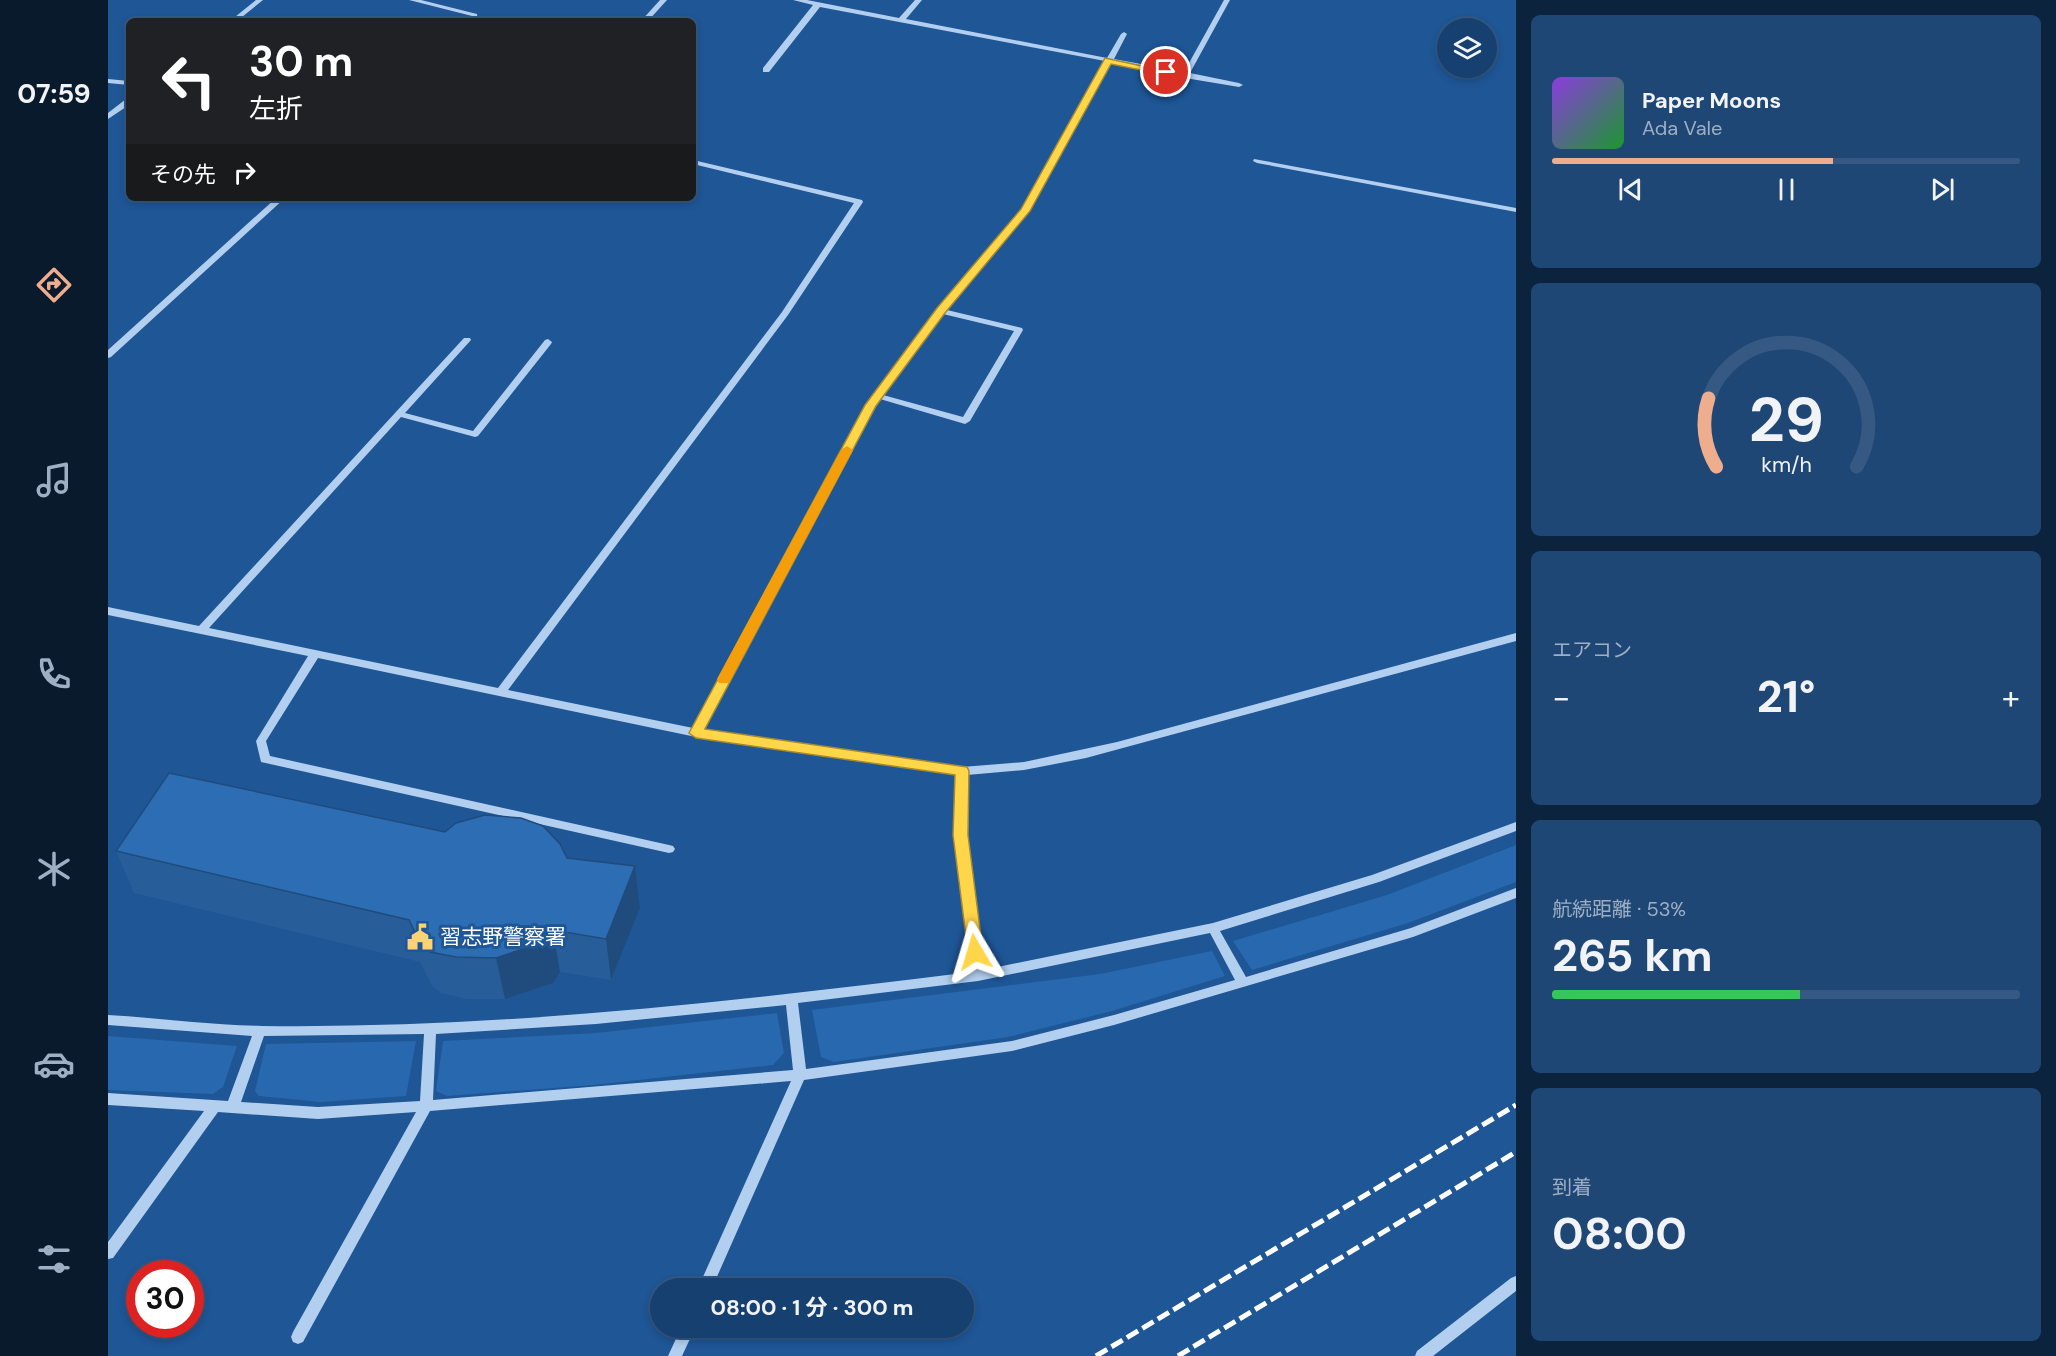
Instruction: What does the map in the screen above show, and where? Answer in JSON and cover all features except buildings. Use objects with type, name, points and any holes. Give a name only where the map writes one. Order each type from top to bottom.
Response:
[{"type":"street","points":[[237,18],[260,0]]},
{"type":"street","points":[[412,0],[475,15],[475,18]]},
{"type":"street","points":[[647,18],[664,0]]},
{"type":"street","points":[[796,0],[1239,85]]},
{"type":"street","points":[[901,20],[919,0]]},
{"type":"street","points":[[1185,76],[1227,0]]},
{"type":"street","points":[[766,70],[818,4]]},
{"type":"street","points":[[696,733],[878,396],[941,311],[1025,211],[1124,34]]},
{"type":"street","points":[[108,81],[126,83]]},
{"type":"street","points":[[108,117],[126,103]]},
{"type":"street","points":[[1257,161],[1516,210]]},
{"type":"street","points":[[501,692],[785,313],[860,202],[696,163]]},
{"type":"street","points":[[108,355],[278,201]]},
{"type":"street","points":[[878,396],[965,420],[1019,330],[941,311]]},
{"type":"street","points":[[201,630],[467,340]]},
{"type":"street","points":[[400,414],[475,434],[548,342]]},
{"type":"street","points":[[108,611],[696,733],[962,771],[980,771],[1048,761],[1140,740],[1516,637]]},
{"type":"street","points":[[315,654],[261,741],[265,759],[669,849]]},
{"type":"street","points":[[962,771],[960,835],[978,976]]},
{"type":"street","points":[[108,1020],[260,1031],[430,1029],[596,1019],[791,999],[978,976],[1213,928],[1375,879],[1516,826]]},
{"type":"street","points":[[108,1099],[318,1113],[800,1075],[1012,1046],[1114,1020],[1413,932],[1516,893]]},
{"type":"street","points":[[1213,928],[1243,983]]},
{"type":"street","points":[[709,1278],[800,1075],[791,999]]},
{"type":"street","points":[[298,1337],[426,1106],[430,1029]]},
{"type":"street","points":[[233,1106],[260,1031]]},
{"type":"street","points":[[108,1253],[216,1105]]},
{"type":"street","points":[[1422,1356],[1516,1283]]},
{"type":"street","points":[[675,1356],[683,1338]]},
{"type":"shaded area","points":[[1516,845],[1516,882],[1408,923],[1252,970],[1233,941],[1387,895]]},
{"type":"shaded area","points":[[1212,951],[1225,976],[1112,1011],[1008,1037],[834,1062],[821,1057],[812,1010],[1100,974]]},
{"type":"shaded area","points":[[777,1013],[784,1053],[773,1065],[593,1085],[447,1096],[436,1091],[443,1041],[596,1033]]},
{"type":"shaded area","points":[[108,1036],[237,1046],[223,1087],[213,1094],[108,1090]]},
{"type":"shaded area","points":[[416,1041],[406,1096],[321,1102],[259,1096],[255,1091],[266,1044]]},
{"type":"railway","points":[[1096,1356],[1516,1105]]},
{"type":"railway","points":[[1178,1356],[1516,1152]]},
{"type":"slow traffic","points":[[724,679],[847,450]]},
{"type":"place","name":"習志野警察署","points":[[420,937]]},
{"type":"route","points":[[975,952],[960,835],[962,771],[696,733],[871,405],[941,311],[1025,211],[1108,60],[1166,72]]}]
